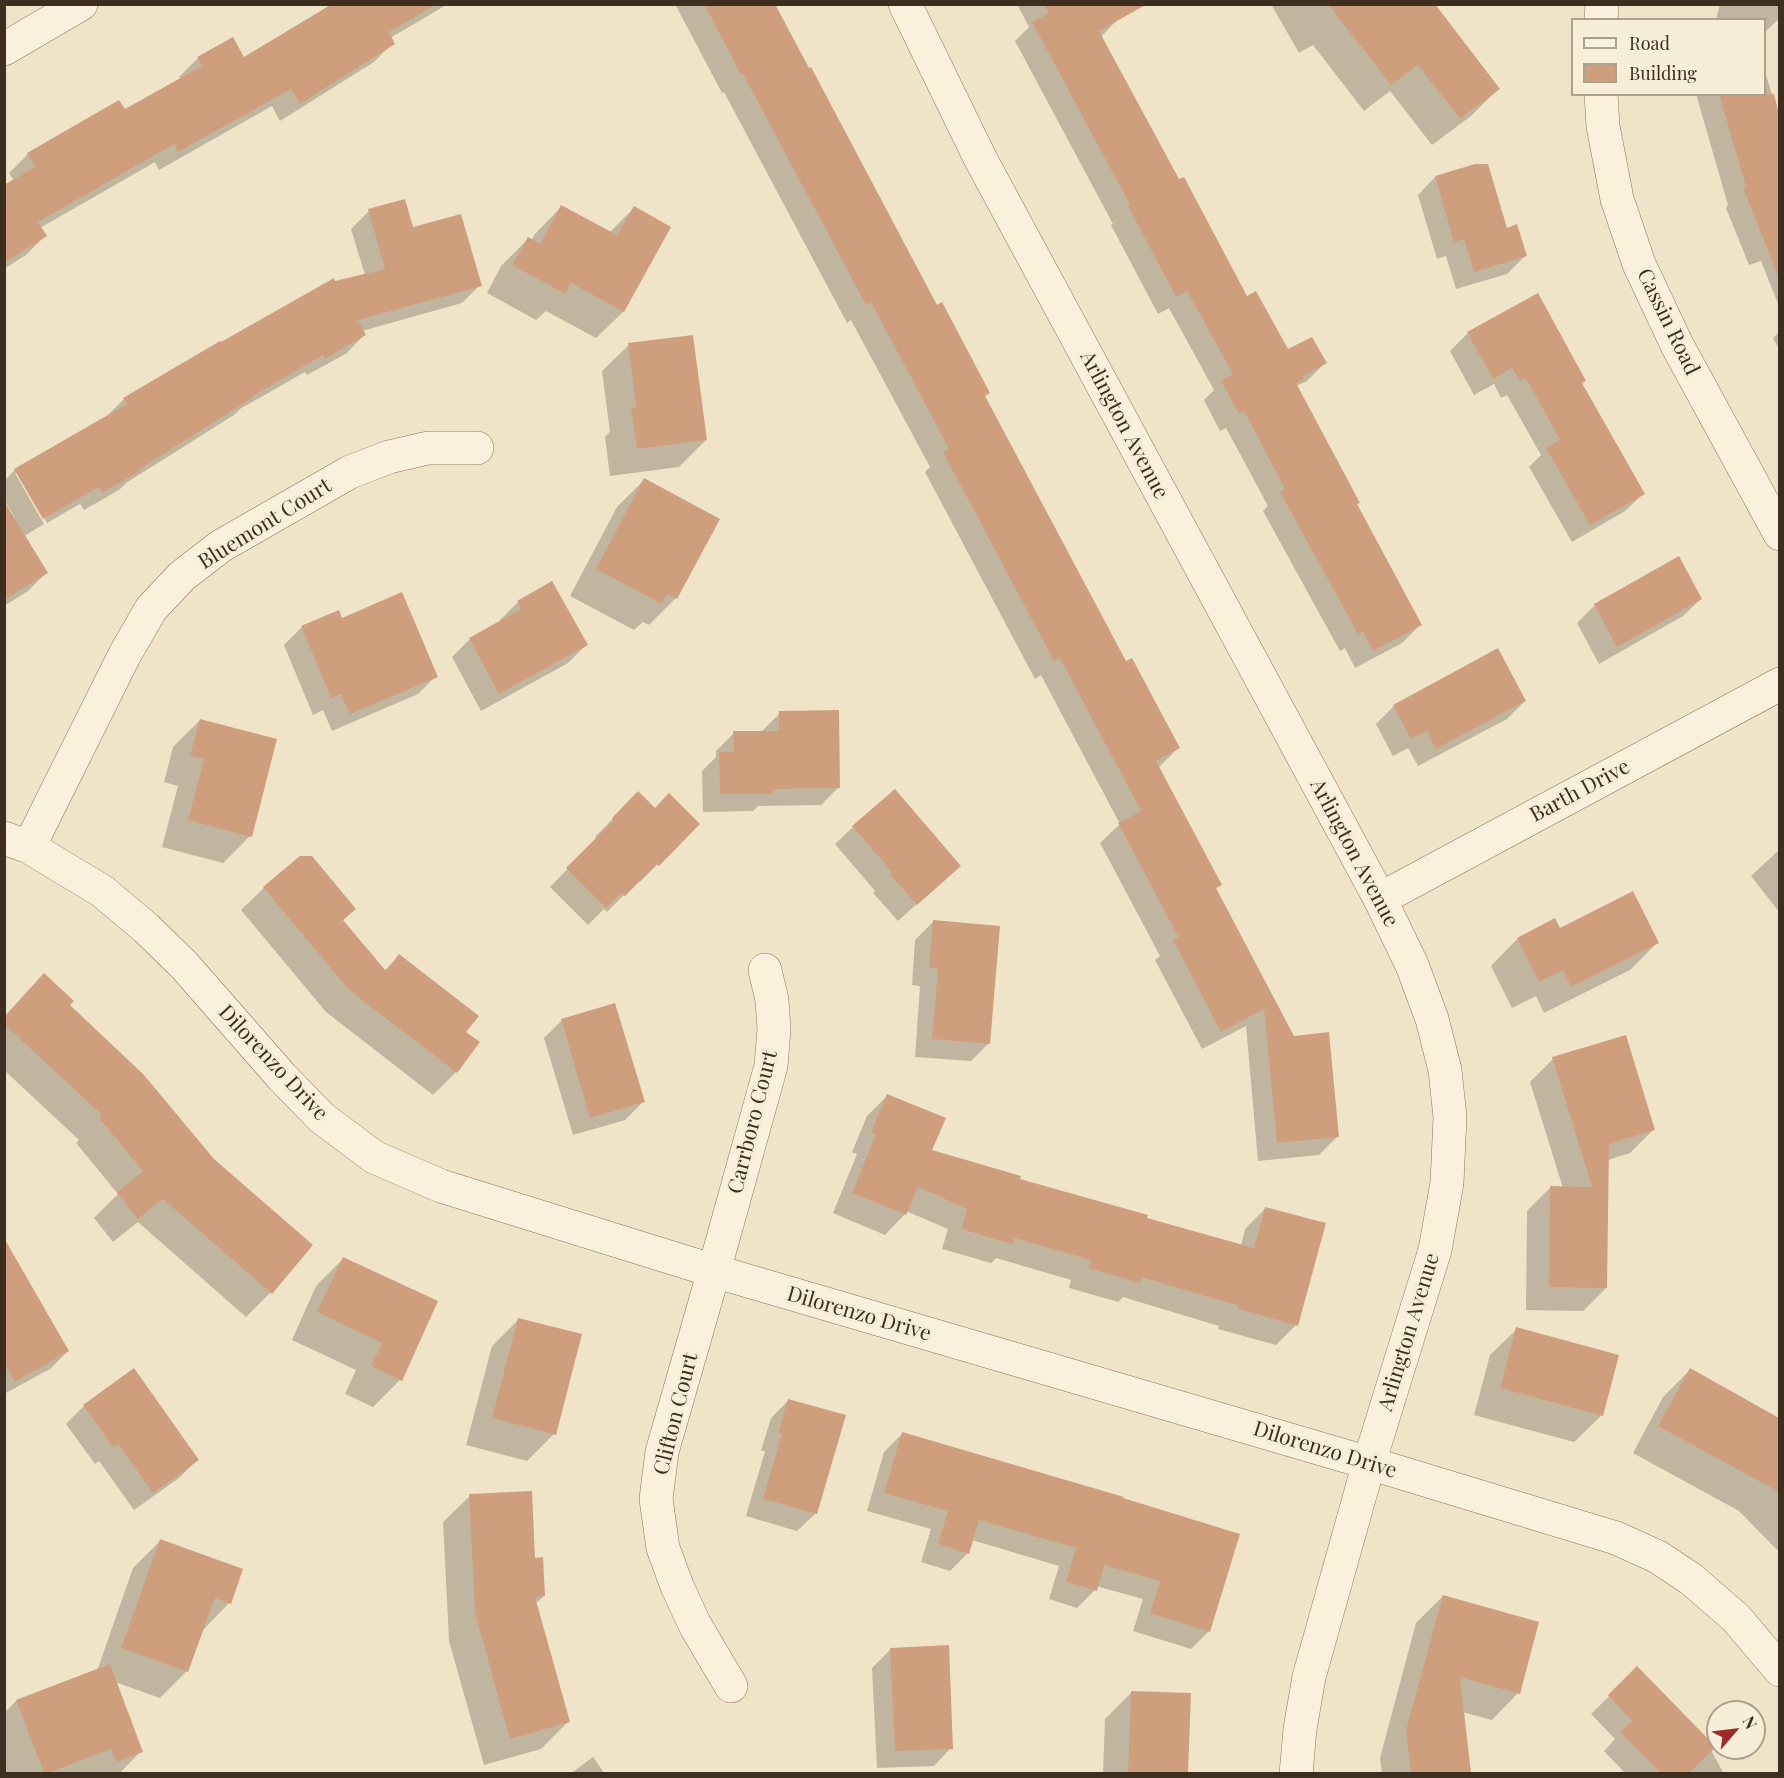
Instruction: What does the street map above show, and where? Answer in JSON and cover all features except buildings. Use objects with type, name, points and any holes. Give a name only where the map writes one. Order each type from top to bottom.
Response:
[{"type":"street","points":[[4,49],[81,4]]},
{"type":"street","name":"Arlington Avenue","points":[[905,4],[980,158],[1380,899],[1412,965],[1432,1019],[1445,1070],[1450,1117],[1447,1183],[1435,1250],[1369,1463],[1309,1677],[1300,1729],[1296,1773]]},
{"type":"street","name":"Cassin Road","points":[[1601,96],[1603,126],[1617,200],[1639,264],[1677,345],[1779,534]]},
{"type":"street","name":"Bluemont Court","points":[[17,842],[151,609],[182,576],[221,546],[350,472],[389,457],[428,448],[477,448]]},
{"type":"street","name":"Barth Drive","points":[[1380,899],[1779,684]]},
{"type":"street","name":"Dilorenzo Drive","points":[[17,842],[102,891],[146,928],[184,965],[282,1077],[322,1118],[374,1157],[441,1186],[714,1272],[1369,1463],[1616,1538],[1658,1557],[1691,1579],[1736,1618],[1779,1670]]},
{"type":"street","name":"Carrboro Court","points":[[714,1272],[771,1066],[774,1029],[772,1000],[765,970]]},
{"type":"street","name":"Clifton Court","points":[[714,1272],[662,1452],[656,1499],[663,1548],[677,1586],[695,1625],[731,1686]]}]
